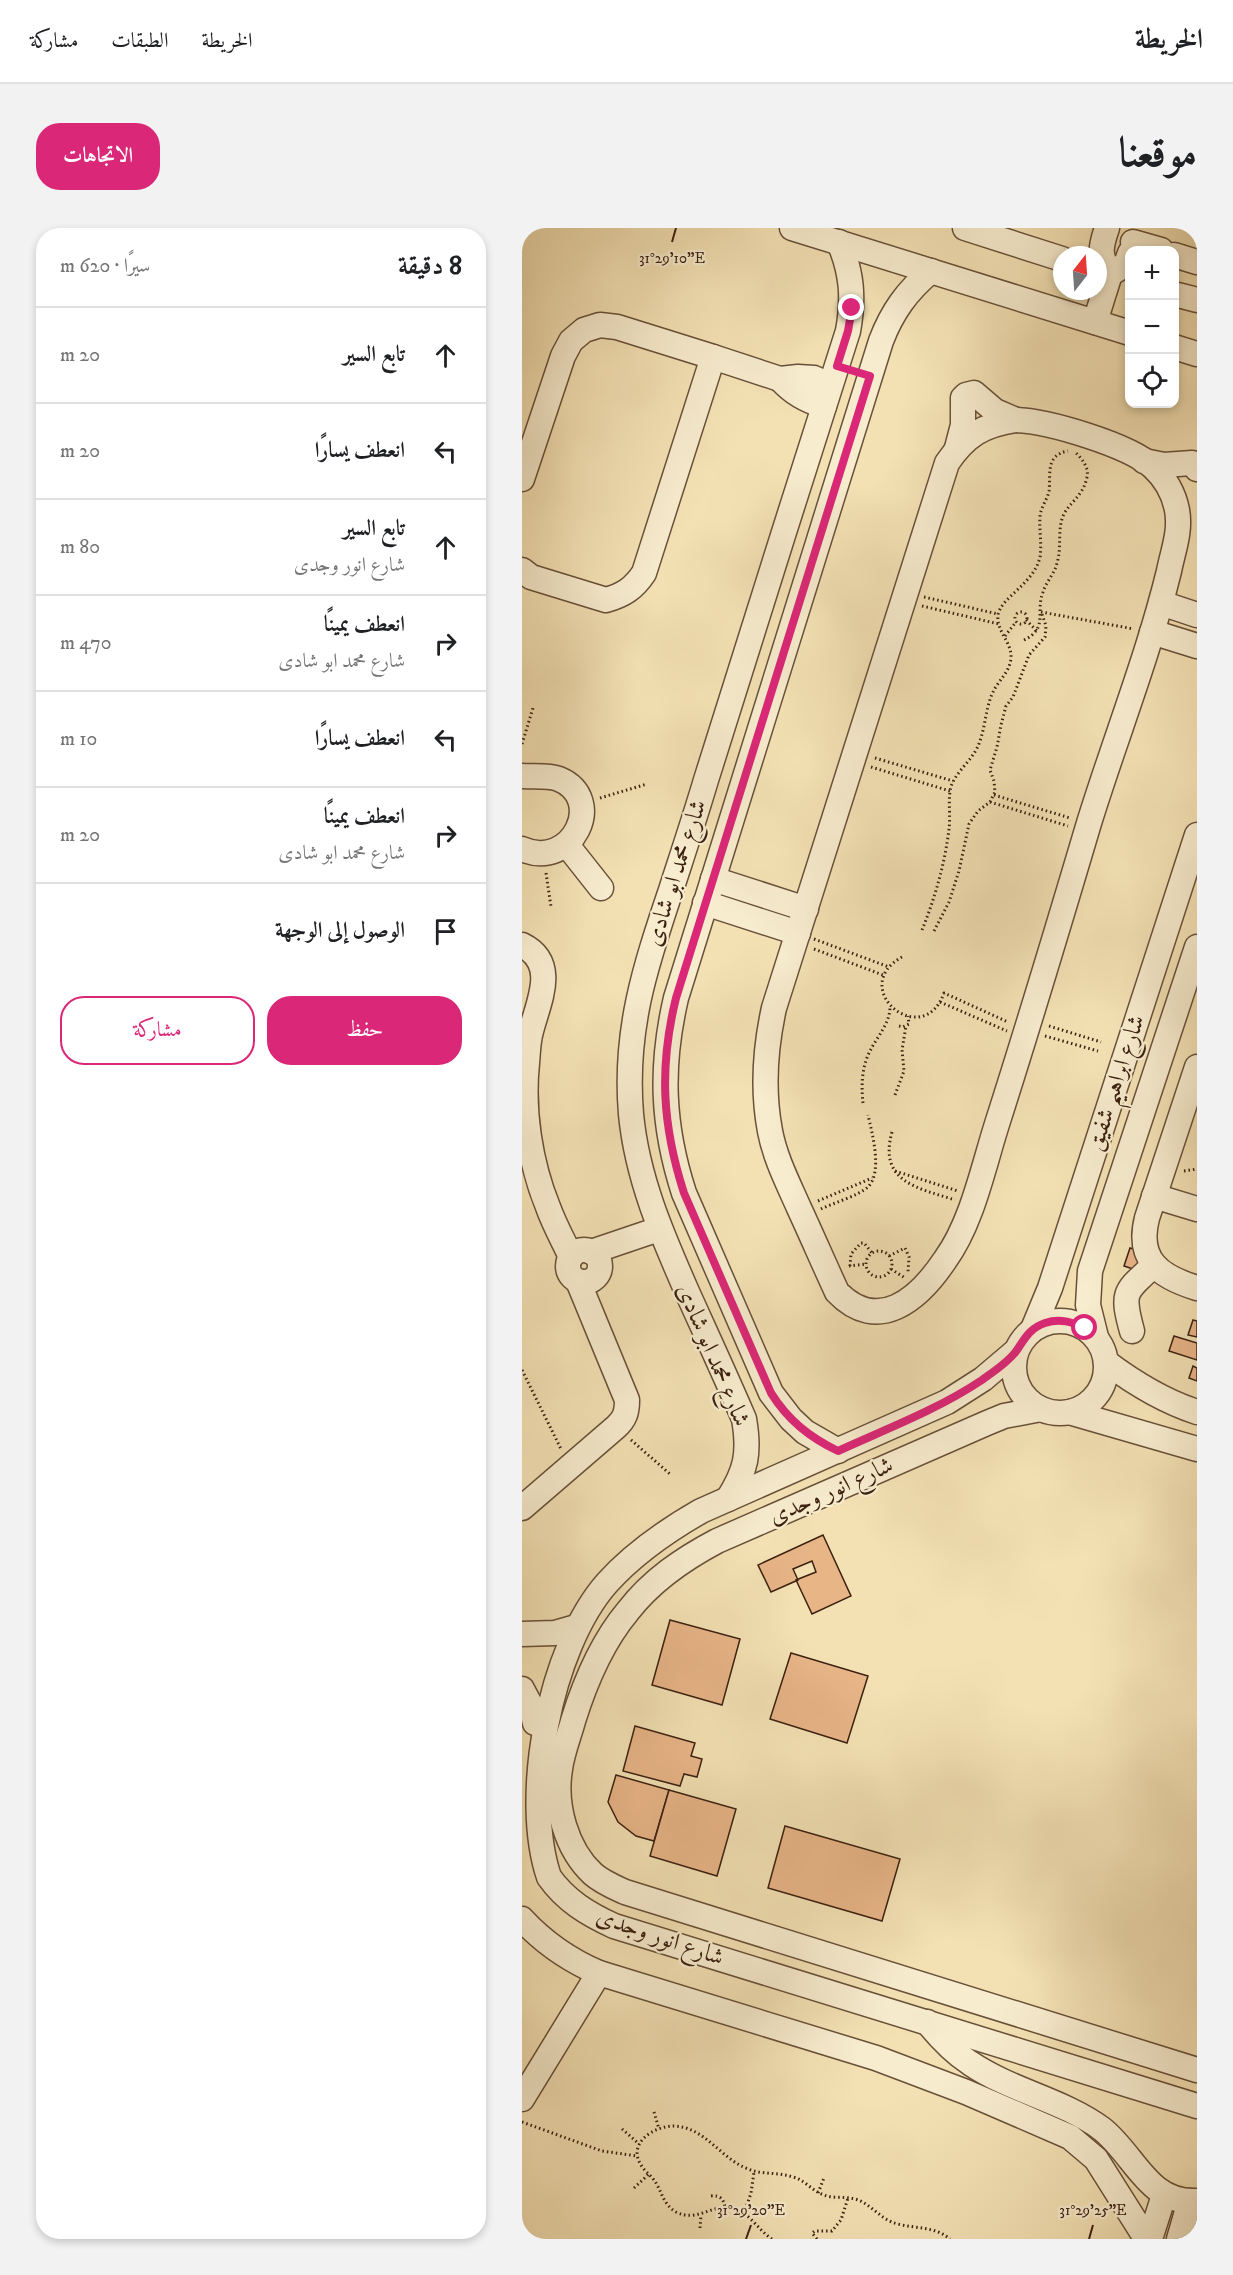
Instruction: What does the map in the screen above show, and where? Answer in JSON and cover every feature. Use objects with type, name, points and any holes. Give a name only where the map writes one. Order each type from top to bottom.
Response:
[{"type":"street","points":[[792,228],[1125,331]]},
{"type":"street","points":[[965,228],[1053,256]]},
{"type":"street","points":[[1101,230],[1101,258],[1112,275]]},
{"type":"street","name":"شارع محمد ابو شادى","points":[[728,1499],[740,1481],[746,1461],[748,1440],[744,1419],[662,1236],[644,1186],[631,1114],[629,1078],[636,1005],[644,970],[684,852],[848,331],[852,308],[852,286],[848,263],[840,242]]},
{"type":"street","points":[[1095,322],[1112,275],[1126,264],[1133,243]]},
{"type":"street","points":[[1179,257],[1197,262]]},
{"type":"street","name":"شارع محمد ابو شادى","points":[[838,1451],[805,1432],[790,1419],[771,1393],[684,1193],[675,1166],[668,1129],[664,1082],[669,1025],[870,376],[889,321],[900,302],[931,271]]},
{"type":"street","points":[[1179,295],[1197,300]]},
{"type":"street","points":[[522,479],[530,429],[563,356],[571,341],[584,330],[600,325],[617,327],[780,379],[814,378],[830,385],[870,376]]},
{"type":"street","points":[[1179,348],[1197,354]]},
{"type":"street","points":[[522,570],[531,577],[606,600],[624,594],[638,583],[644,573],[713,357]]},
{"type":"street","points":[[957,448],[963,425],[963,403],[966,395],[975,393],[995,411],[1016,420],[1063,429],[1137,456],[1164,478],[1176,505],[1179,528],[1152,632],[1088,827],[1027,1030],[957,1242],[935,1275],[910,1299],[899,1307],[872,1312],[859,1309],[837,1292],[778,1163],[770,1132],[766,1101],[765,1070],[768,1039],[774,1008],[947,463],[957,448],[974,433],[994,423],[1016,420]]},
{"type":"street","points":[[1144,461],[1164,465],[1192,463],[1197,469]]},
{"type":"street","points":[[1176,505],[1180,495],[1197,474]]},
{"type":"street","points":[[1161,603],[1197,615]]},
{"type":"street","points":[[1152,632],[1197,646]]},
{"type":"street","points":[[522,776],[558,779],[568,784],[576,793],[581,804],[580,825],[567,845],[561,849],[533,851]]},
{"type":"street","name":"شارع ابراهيم شفيق","points":[[1033,1329],[1060,1257],[1197,835]]},
{"type":"street","points":[[567,845],[602,888]]},
{"type":"street","points":[[713,879],[806,909]]},
{"type":"street","points":[[705,903],[797,938]]},
{"type":"street","points":[[522,945],[538,959],[544,974],[544,991],[530,1033],[526,1066],[530,1137],[535,1166],[548,1207],[587,1259]]},
{"type":"street","name":"شارع ابراهيم شفيق","points":[[1096,1337],[1088,1305],[1090,1271],[1197,947]]},
{"type":"street","points":[[522,1010],[530,1033]]},
{"type":"street","points":[[1197,1067],[1144,1228],[1146,1250],[1154,1265],[1165,1276],[1197,1288]]},
{"type":"street","points":[[1154,1196],[1197,1209]]},
{"type":"street","points":[[522,1508],[616,1427],[627,1411],[627,1401],[578,1281],[569,1270],[587,1259],[662,1236]]},
{"type":"street","points":[[1060,1257],[1069,1268],[1076,1271],[1090,1271]]},
{"type":"street","points":[[1132,1331],[1125,1303],[1127,1293],[1132,1285],[1154,1265]]},
{"type":"street","points":[[1059,1320],[1073,1322],[1096,1337],[1106,1362],[1106,1376],[1093,1400],[1082,1408],[1059,1413],[1041,1409],[1025,1396],[1015,1378],[1014,1365],[1016,1351],[1026,1335],[1033,1329],[1059,1320]]},
{"type":"street","name":"شارع انور وجدى","points":[[1016,1351],[983,1379],[947,1402],[728,1499],[674,1526],[648,1544],[607,1584],[576,1627],[546,1690],[535,1723],[524,1787],[526,1820],[533,1845],[548,1876],[566,1897],[589,1914],[614,1926],[1197,2106]]},
{"type":"street","points":[[1106,1362],[1147,1390],[1169,1402],[1197,1412]]},
{"type":"street","points":[[739,1408],[771,1393]]},
{"type":"street","name":"شارع انور وجدى","points":[[1041,1409],[1004,1416],[717,1541],[690,1555],[645,1591],[611,1633],[579,1701],[560,1769],[558,1792],[565,1829],[579,1857],[594,1875],[625,1892],[1197,2070]]},
{"type":"street","points":[[1069,1412],[1197,1449]]},
{"type":"street","points":[[648,1544],[668,1571]]},
{"type":"street","points":[[523,1640],[576,1627]]},
{"type":"street","points":[[522,1689],[531,1706],[535,1723]]},
{"type":"street","points":[[533,1845],[565,1829]]},
{"type":"street","points":[[522,1919],[563,1955],[599,1973],[876,2058],[966,2092],[1070,2137],[1096,2159],[1142,2232],[1150,2239],[1164,2195]]},
{"type":"street","points":[[522,2099],[599,1973]]},
{"type":"street","points":[[927,2022],[940,2038],[972,2065],[1071,2111],[1103,2130],[1129,2157],[1150,2185],[1164,2195],[1193,2201],[1179,2239]]},
{"type":"street","points":[[1188,2239],[1197,2235]]},
{"type":"path","points":[[922,930],[937,888],[946,848],[951,808],[950,791],[953,781],[976,750],[983,734],[989,702],[994,689],[1008,668],[1011,657],[1010,646],[999,624],[998,614],[1003,604],[1033,575],[1040,558],[1042,531],[1040,518],[1048,497],[1049,465],[1055,456],[1064,451],[1074,451],[1084,462],[1087,476],[1077,501],[1067,508],[1062,520],[1057,563],[1040,601],[1046,626],[1045,637],[1029,655],[1013,697],[1006,706],[990,770],[994,781],[994,795],[969,824],[959,871],[949,902],[934,931]]},
{"type":"path","points":[[905,597],[998,614]]},
{"type":"path","points":[[905,597],[999,624]]},
{"type":"path","points":[[1005,636],[1016,622],[1015,615],[1022,611],[1025,613],[1026,620],[1037,631]]},
{"type":"path","points":[[1041,612],[1152,632]]},
{"type":"path","points":[[1024,640],[1037,631],[1041,612]]},
{"type":"path","points":[[1016,622],[1024,623],[1026,620]]},
{"type":"path","points":[[522,744],[533,708]]},
{"type":"path","points":[[854,757],[953,781]]},
{"type":"path","points":[[854,757],[950,791]]},
{"type":"path","points":[[939,788],[943,778]]},
{"type":"path","points":[[581,804],[647,784]]},
{"type":"path","points":[[994,795],[1088,827]]},
{"type":"path","points":[[1003,806],[1006,798]]},
{"type":"path","points":[[990,802],[1088,827]]},
{"type":"path","points":[[533,851],[551,907]]},
{"type":"path","points":[[797,938],[889,967]]},
{"type":"path","points":[[797,938],[884,975]]},
{"type":"path","points":[[902,957],[889,967],[884,975],[883,991],[895,1011],[908,1016],[923,1015],[940,1002],[944,993],[1027,1030],[1101,1042]]},
{"type":"path","points":[[940,1002],[1098,1051]]},
{"type":"path","points":[[864,1102],[862,1085],[864,1067],[889,1016],[890,1006]]},
{"type":"path","points":[[896,1095],[904,1071],[902,1050],[906,1026],[909,1024],[908,1016]]},
{"type":"path","points":[[899,1026],[906,1026]]},
{"type":"path","points":[[801,1213],[866,1189],[873,1177],[876,1154],[868,1115]]},
{"type":"path","points":[[892,1132],[889,1159],[900,1178],[915,1187],[972,1200]]},
{"type":"path","points":[[895,1171],[972,1200]]},
{"type":"path","points":[[801,1213],[873,1177]]},
{"type":"path","points":[[850,1266],[851,1254],[861,1243],[873,1253]]},
{"type":"path","points":[[890,1256],[901,1248],[906,1250],[910,1264],[905,1279]]},
{"type":"path","points":[[884,1252],[890,1256],[892,1264],[888,1273],[879,1277],[870,1273],[867,1264],[869,1256],[873,1253],[884,1252]]},
{"type":"path","points":[[522,1370],[570,1467]]},
{"type":"path","points":[[616,1427],[670,1474]]},
{"type":"path","points":[[654,2112],[659,2129]]},
{"type":"path","points":[[522,2122],[602,2151],[637,2156]]},
{"type":"path","points":[[772,2239],[744,2214],[732,2208],[701,2215],[683,2215],[674,2211],[641,2165],[637,2156],[639,2144],[646,2135],[659,2129],[675,2126],[696,2132],[733,2162],[754,2171],[795,2177],[818,2193],[863,2202],[888,2221],[899,2225],[933,2229],[950,2239]]},
{"type":"path","points":[[622,2129],[639,2144]]},
{"type":"path","points":[[744,2214],[751,2193],[754,2171]]},
{"type":"path","points":[[634,2188],[649,2174]]},
{"type":"path","points":[[818,2193],[824,2178]]},
{"type":"path","points":[[711,2196],[720,2197],[725,2208]]},
{"type":"path","points":[[817,2239],[812,2233],[815,2230],[832,2231],[837,2227],[848,2198]]},
{"type":"path","points":[[699,2228],[701,2215]]},
{"type":"building","points":[[1130,1248],[1141,1251],[1136,1270],[1124,1266]]},
{"type":"building","points":[[1193,1320],[1197,1321],[1197,1337],[1188,1335]]},
{"type":"building","points":[[1174,1336],[1197,1343],[1197,1360],[1169,1351]]},
{"type":"building","points":[[1193,1366],[1197,1368],[1197,1381],[1189,1378]]},
{"type":"building","points":[[823,1535],[851,1596],[812,1614],[796,1581],[771,1592],[758,1565]],"holes":[[[812,1561],[816,1572],[798,1579],[793,1569]]]},
{"type":"building","points":[[670,1620],[740,1639],[722,1705],[652,1685]]},
{"type":"building","points":[[791,1653],[868,1676],[847,1743],[770,1719]]},
{"type":"building","points":[[635,1726],[695,1743],[691,1756],[702,1759],[697,1777],[684,1774],[680,1786],[623,1771]]},
{"type":"building","points":[[616,1775],[669,1790],[654,1841],[636,1836],[618,1822],[608,1802]]},
{"type":"building","points":[[669,1790],[736,1809],[717,1876],[650,1856]]},
{"type":"building","points":[[785,1826],[900,1859],[882,1921],[768,1888]]},
{"type":"route","points":[[852,308],[848,331],[837,366],[870,376],[669,1025],[665,1053],[665,1110],[675,1166],[684,1193],[771,1393],[790,1419],[805,1432],[820,1443],[838,1451],[947,1402],[983,1379],[1016,1351],[1026,1335],[1045,1323],[1059,1320],[1073,1322],[1085,1328]]}]
